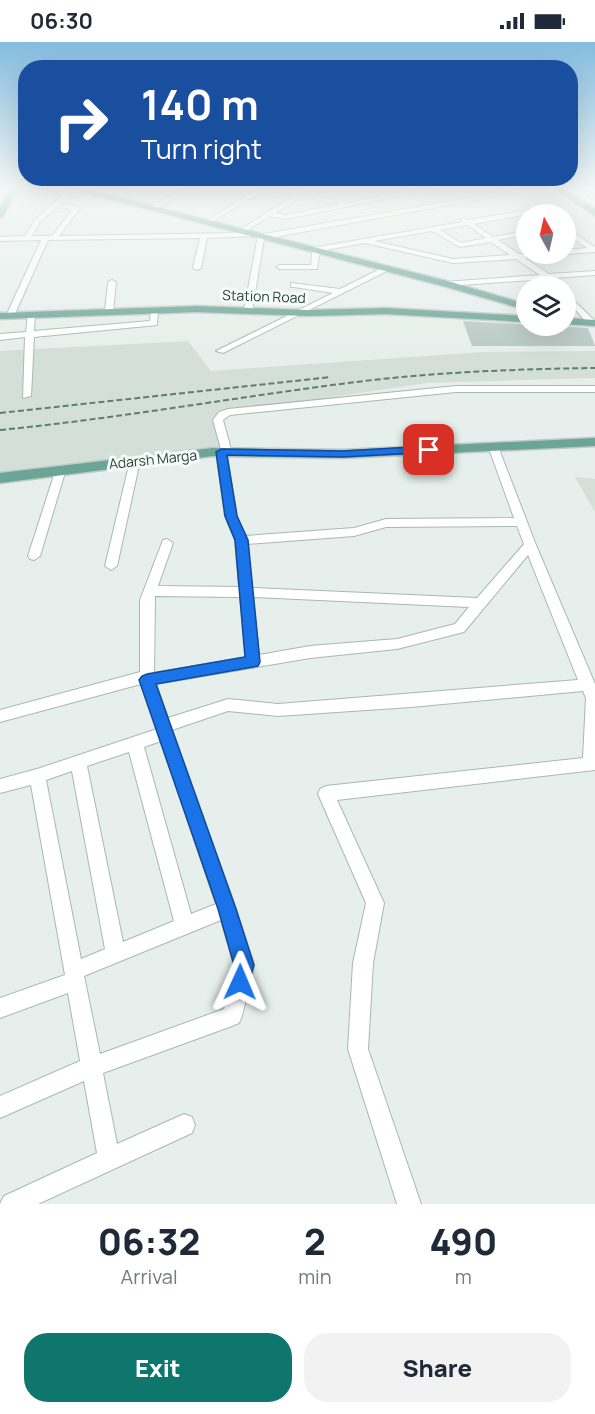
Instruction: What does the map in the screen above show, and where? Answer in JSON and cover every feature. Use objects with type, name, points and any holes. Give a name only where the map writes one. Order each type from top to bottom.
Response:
[{"type":"main road","points":[[281,242],[447,284],[516,304]]},
{"type":"main road","name":"Station Road","points":[[5,316],[154,309],[295,313],[386,311],[516,318]]},
{"type":"main road","points":[[576,322],[594,323]]},
{"type":"main road","name":"Adarsh Marga","points":[[0,478],[61,469],[224,452],[343,454],[595,442]]},
{"type":"street","points":[[5,316],[48,242]]},
{"type":"street","points":[[197,268],[203,242]]},
{"type":"street","points":[[248,311],[256,242]]},
{"type":"street","points":[[280,267],[314,267],[314,251],[357,242]]},
{"type":"street","points":[[369,242],[453,261],[516,256]]},
{"type":"street","points":[[456,242],[460,245],[475,242]]},
{"type":"street","points":[[497,242],[516,255]]},
{"type":"street","points":[[576,251],[594,250],[583,242]]},
{"type":"street","points":[[529,264],[547,276]]},
{"type":"street","points":[[220,351],[387,269]]},
{"type":"street","points":[[560,276],[595,273]]},
{"type":"street","points":[[447,284],[516,279]]},
{"type":"street","points":[[109,311],[112,282]]},
{"type":"street","points":[[294,285],[340,291]]},
{"type":"street","points":[[576,305],[594,323]]},
{"type":"street","points":[[0,337],[154,327],[154,309]]},
{"type":"street","points":[[26,396],[31,315]]},
{"type":"street","points":[[253,662],[242,540],[231,516],[218,420],[223,414],[456,388],[595,389]]},
{"type":"street","points":[[409,1204],[358,1049],[363,963],[375,903],[326,794],[591,764],[593,698],[530,545],[493,446]]},
{"type":"street","points":[[111,566],[135,461]]},
{"type":"street","points":[[34,556],[61,469]]},
{"type":"street","points":[[242,540],[354,532],[386,523],[522,522]]},
{"type":"street","points":[[0,1107],[92,1067],[232,1016],[244,965],[227,909],[147,678],[149,591],[167,543]]},
{"type":"street","points":[[0,716],[147,678],[310,652],[397,644],[459,628],[530,545]]},
{"type":"street","points":[[149,591],[246,591],[480,603]]},
{"type":"street","points":[[0,786],[135,744],[228,705],[278,710],[411,702],[588,685]]},
{"type":"street","points":[[135,744],[185,926]]},
{"type":"street","points":[[78,762],[116,954]]},
{"type":"street","points":[[37,776],[109,1159]]},
{"type":"street","points":[[0,1008],[74,976],[116,954],[227,909]]},
{"type":"street","points":[[12,1204],[184,1125]]},
{"type":"shaded area","points":[[188,341],[211,371],[483,352],[595,351],[595,378],[427,383],[224,413],[221,446],[0,474],[0,351]]},
{"type":"shaded area","points":[[575,477],[595,479],[595,512]]},
{"type":"building","points":[[463,321],[516,324],[516,336],[576,336],[576,327],[588,328],[595,346],[472,346]]},
{"type":"railway","points":[[0,430],[393,378],[537,369],[595,368]]},
{"type":"railway","points":[[0,413],[331,377]]},
{"type":"route","points":[[240,982],[244,965],[227,909],[147,680],[253,662],[242,540],[231,516],[221,452],[343,454],[429,450]]}]
